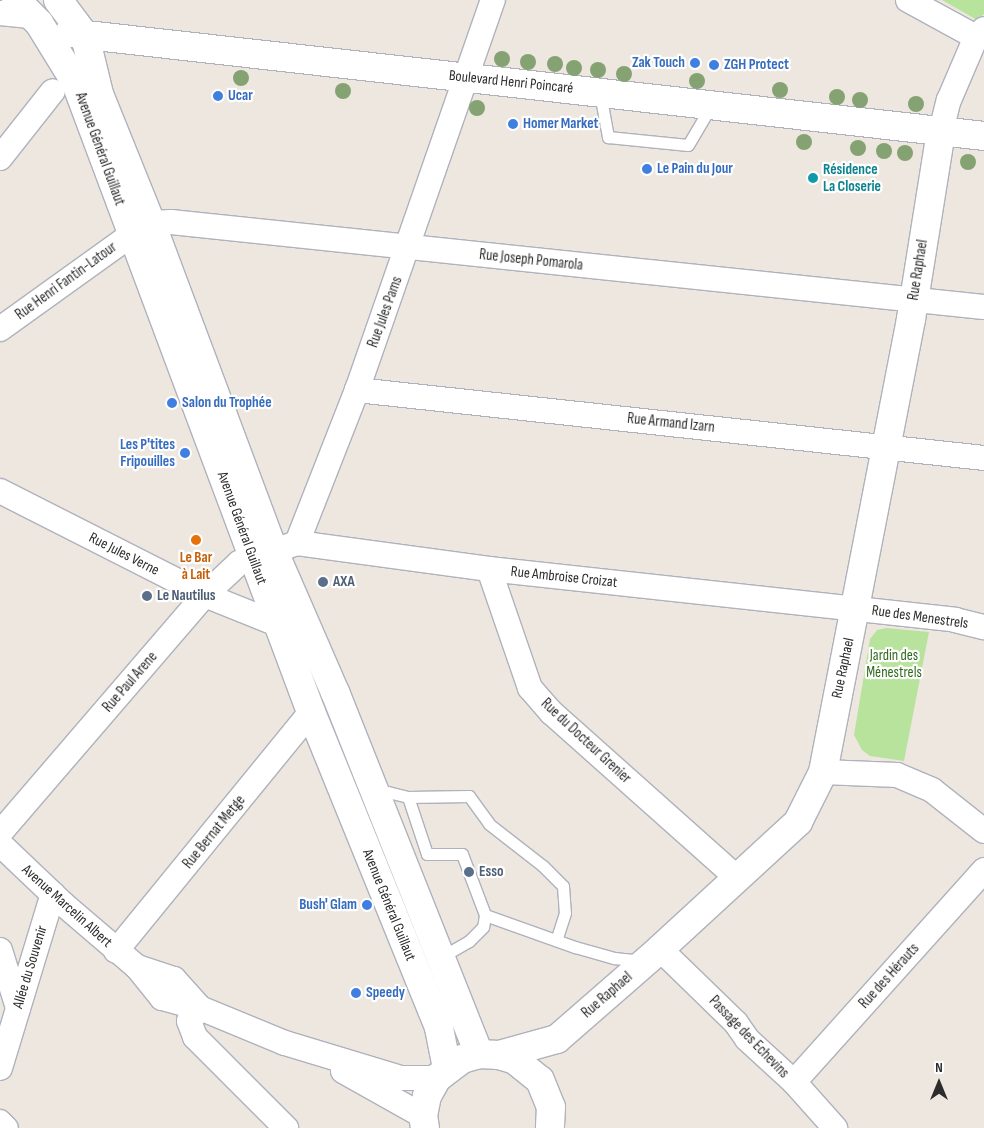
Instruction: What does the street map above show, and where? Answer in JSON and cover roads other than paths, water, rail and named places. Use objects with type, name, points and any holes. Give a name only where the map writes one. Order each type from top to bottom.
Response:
[{"type":"main road","name":"Avenue Général Guillaut","points":[[58,0],[85,36],[98,94],[141,228]]},
{"type":"main road","name":"Avenue Général Guillaut","points":[[28,13],[76,83],[141,228],[373,788],[440,958],[489,1054]]},
{"type":"main road","name":"Boulevard Henri Poincaré","points":[[28,13],[85,36],[984,136]]},
{"type":"main road","name":"Rue Raphael","points":[[442,1073],[489,1054],[557,1038],[653,955],[798,822],[823,772],[856,608],[873,508],[888,446],[911,319],[912,299],[941,131]]},
{"type":"main road","name":"Avenue Général Guillaut","points":[[275,552],[277,624],[439,1028],[442,1073]]},
{"type":"main road","points":[[489,1054],[515,1060],[540,1080],[547,1094],[556,1125]]},
{"type":"main road","points":[[424,1122],[427,1096],[442,1073]]},
{"type":"street","points":[[70,0],[85,36]]},
{"type":"street","name":"Rue Jules Pams","points":[[275,552],[358,390],[408,248],[464,77],[493,0]]},
{"type":"street","points":[[908,0],[980,33],[949,100],[941,131]]},
{"type":"street","points":[[0,13],[28,13]]},
{"type":"street","points":[[0,158],[54,91]]},
{"type":"street","name":"Rue Joseph Pomarola","points":[[141,228],[170,222],[984,306]]},
{"type":"street","name":"Rue Henri Fantin-Latour","points":[[0,328],[141,228]]},
{"type":"street","name":"Rue Armand Izarn","points":[[358,390],[888,446],[984,458]]},
{"type":"street","name":"Rue Jules Verne","points":[[0,491],[205,595],[277,624]]},
{"type":"street","name":"Rue Ambroise Croizat","points":[[275,552],[488,569],[856,608]]},
{"type":"street","name":"Rue Paul Arene","points":[[0,832],[205,595],[239,563],[275,552]]},
{"type":"street","name":"Rue du Docteur Grenier","points":[[488,569],[530,688],[552,714],[736,877]]},
{"type":"street","name":"Rue des Menestrels","points":[[856,608],[955,620],[984,627]]},
{"type":"street","name":"Rue Bernat Metge","points":[[116,951],[311,712]]},
{"type":"street","points":[[823,772],[897,774],[932,790],[984,831]]},
{"type":"street","name":"Avenue Marcelin Albert","points":[[0,844],[116,951],[136,967],[174,979],[200,1008],[286,1043],[395,1098],[424,1122]]},
{"type":"street","name":"Rue des Hérauts","points":[[794,1082],[984,870]]},
{"type":"street","name":"Allée du Souvenir","points":[[0,1068],[53,894]]},
{"type":"street","points":[[0,950],[18,1008]]},
{"type":"street","name":"Passage des Echevins","points":[[653,955],[794,1082],[835,1128]]},
{"type":"street","points":[[200,1008],[189,1021],[194,1037],[286,1128]]},
{"type":"street","name":"Avenue Marcelin Albert","points":[[286,1043],[401,1078],[442,1073]]},
{"type":"street","points":[[0,1122],[6,1128]]},
{"type":"lane","points":[[600,92],[608,136],[688,144],[712,105]]},
{"type":"lane","points":[[373,788],[408,797],[469,796],[489,824],[543,866],[563,886],[565,914],[556,940]]},
{"type":"lane","points":[[408,797],[427,854]]},
{"type":"lane","points":[[398,853],[462,854],[485,915],[483,927],[469,941],[440,958]]},
{"type":"lane","points":[[485,915],[614,958],[653,955]]},
{"type":"place","name":"Zak Touch","points":[[695,63]]},
{"type":"place","name":"ZGH Protect","points":[[714,65]]},
{"type":"place","name":"Ucar","points":[[218,96]]},
{"type":"place","name":"Homer Market","points":[[513,124]]},
{"type":"place","name":"Le Pain du Jour","points":[[647,169]]},
{"type":"place","name":"Résidence La Closerie","points":[[813,178]]},
{"type":"place","name":"Salon du Trophée","points":[[172,403]]},
{"type":"place","name":"Les P'tites Fripouilles","points":[[185,453]]},
{"type":"place","name":"Le Bar à Lait","points":[[196,540]]},
{"type":"place","name":"AXA","points":[[323,582]]},
{"type":"place","name":"Le Nautilus","points":[[147,596]]},
{"type":"place","name":"Esso","points":[[469,872]]},
{"type":"place","name":"Bush' Glam","points":[[367,905]]},
{"type":"place","name":"Speedy","points":[[356,993]]},
{"type":"park label","name":"Jardin des Ménestrels","points":[[894,664]]}]
